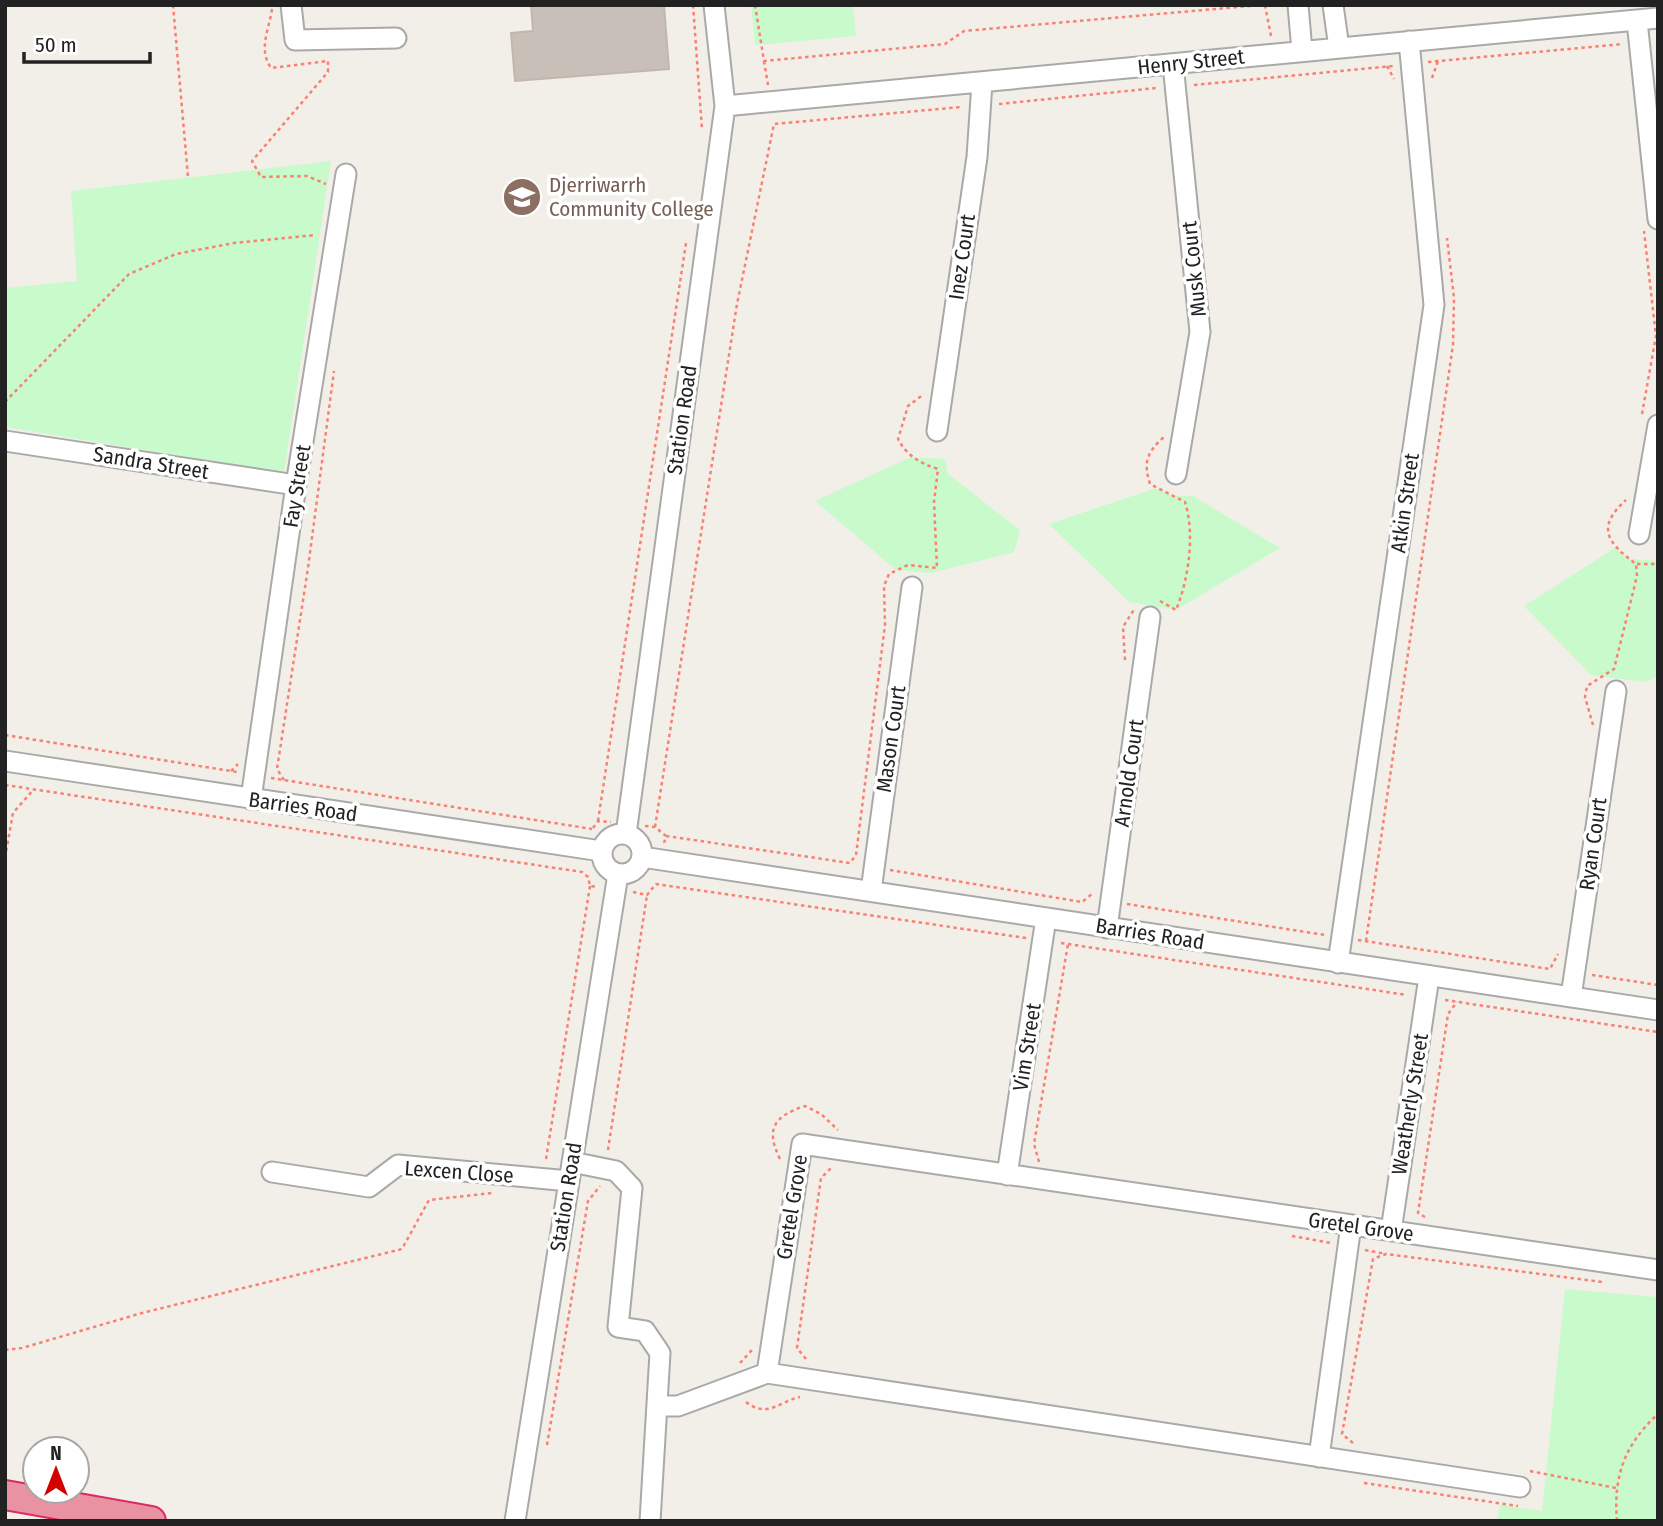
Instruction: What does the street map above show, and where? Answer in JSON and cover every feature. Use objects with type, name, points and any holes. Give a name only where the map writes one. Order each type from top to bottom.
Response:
[{"type":"highway","points":[[5,1495],[151,1521]]},
{"type":"street","points":[[291,5],[295,40],[396,38]]},
{"type":"street","name":"Station Road","points":[[626,834],[725,106],[714,5]]},
{"type":"street","points":[[1298,5],[1302,51]]},
{"type":"street","points":[[1333,5],[1339,48]]},
{"type":"street","name":"Henry Street","points":[[725,106],[1658,18]]},
{"type":"street","points":[[1637,21],[1651,224]]},
{"type":"street","name":"Atkin Street","points":[[1338,963],[1434,305],[1409,41]]},
{"type":"street","name":"Musk Court","points":[[1174,64],[1200,332],[1176,474]]},
{"type":"street","points":[[720,74],[737,93],[758,103]]},
{"type":"street","name":"Inez Court","points":[[937,431],[977,157],[982,83]]},
{"type":"street","name":"Fay Street","points":[[251,799],[247,768],[346,174]]},
{"type":"street","points":[[1639,534],[1650,421]]},
{"type":"street","name":"Sandra Street","points":[[5,441],[296,485]]},
{"type":"street","name":"Mason Court","points":[[871,891],[912,587]]},
{"type":"street","name":"Arnold Court","points":[[1107,928],[1103,897],[1149,608]]},
{"type":"street","name":"Ryan Court","points":[[1571,997],[1616,691]]},
{"type":"street","name":"Barries Road","points":[[5,761],[601,851]]},
{"type":"street","points":[[626,834],[638,841],[642,857],[634,870],[617,882],[605,865],[601,851],[608,838],[626,834]]},
{"type":"street","name":"Barries Road","points":[[642,857],[1658,1010]]},
{"type":"street","name":"Station Road","points":[[514,1521],[617,882]]},
{"type":"street","name":"Vim Street","points":[[1007,1175],[1046,918]]},
{"type":"street","name":"Weatherly Street","points":[[1391,1231],[1429,976]]},
{"type":"street","name":"Gretel Grove","points":[[767,1373],[802,1144],[1658,1270]]},
{"type":"street","name":"Lexcen Close","points":[[272,1172],[369,1187],[398,1165],[570,1172],[605,1169]]},
{"type":"street","points":[[605,1169],[617,1171],[632,1188],[618,1326],[645,1331],[660,1353],[659,1406],[650,1521]]},
{"type":"street","points":[[1320,1448],[1351,1225]]},
{"type":"street","points":[[659,1406],[678,1406],[767,1373],[1320,1448],[1520,1487]]},
{"type":"path","points":[[173,5],[188,177]]},
{"type":"path","points":[[273,5],[264,45],[264,57],[271,68],[328,61],[328,72],[252,161],[261,177],[307,176],[328,186]]},
{"type":"path","points":[[693,5],[703,136]]},
{"type":"path","points":[[755,5],[764,61],[945,44],[964,31],[1261,5]]},
{"type":"path","points":[[655,827],[737,304],[774,124],[1639,42]]},
{"type":"path","points":[[1387,66],[1399,88]]},
{"type":"path","points":[[1152,89],[1156,94]]},
{"type":"path","points":[[1650,421],[1656,335],[1651,224]]},
{"type":"path","points":[[598,821],[688,232]]},
{"type":"path","points":[[5,402],[130,274],[176,254],[234,243],[336,235]]},
{"type":"path","points":[[284,780],[277,769],[336,361]]},
{"type":"path","points":[[850,863],[856,855],[885,625],[884,586],[890,574],[908,565],[937,568],[934,502],[939,470],[923,465],[905,452],[898,439],[908,406],[924,394]]},
{"type":"path","points":[[1125,662],[1123,627],[1132,610],[1176,610],[1187,583],[1190,519],[1185,502],[1150,484],[1145,470],[1148,452],[1170,432]]},
{"type":"path","points":[[1627,499],[1610,518],[1608,536],[1615,548],[1636,564],[1658,564]]},
{"type":"path","points":[[1595,732],[1585,697],[1587,686],[1614,669],[1637,576],[1636,564]]},
{"type":"path","points":[[5,735],[231,771],[247,768],[284,780],[592,828]]},
{"type":"path","points":[[231,771],[247,768]]},
{"type":"path","points":[[5,785],[582,872],[588,877],[590,886],[617,882],[647,895]]},
{"type":"path","points":[[5,858],[13,813],[34,789]]},
{"type":"path","points":[[666,835],[1082,902],[1087,898],[1103,897],[1658,985]]},
{"type":"path","points":[[545,1454],[588,1201],[603,1183],[647,895],[656,884],[1658,1032]]},
{"type":"path","points":[[1087,898],[1103,897]]},
{"type":"path","points":[[1039,1162],[1034,1144],[1068,944]]},
{"type":"path","points":[[1550,969],[1560,951]]},
{"type":"path","points":[[1434,1221],[1418,1213],[1448,1014],[1457,1002]]},
{"type":"path","points":[[783,1170],[772,1145],[772,1132],[777,1121],[787,1112],[805,1106],[821,1114],[841,1132]]},
{"type":"path","points":[[807,1361],[797,1349],[821,1178],[833,1165]]},
{"type":"path","points":[[5,1350],[22,1348],[142,1313],[402,1249],[429,1200],[496,1193]]},
{"type":"path","points":[[1289,1235],[1386,1254],[1603,1282]]},
{"type":"path","points":[[1320,1448],[1355,1444],[1342,1434],[1373,1259],[1386,1254]]},
{"type":"path","points":[[757,1344],[743,1359],[736,1372],[747,1403],[757,1409],[769,1410],[807,1396]]},
{"type":"path","points":[[1617,1521],[1616,1488],[1636,1434],[1658,1414]]},
{"type":"path","points":[[1355,1482],[1518,1508],[1523,1469],[1616,1488]]},
{"type":"green space","points":[[751,5],[853,5],[856,36],[755,45]]},
{"type":"green space","points":[[331,161],[284,473],[5,427],[5,288],[77,281],[71,191]]},
{"type":"green space","points":[[911,457],[945,459],[948,474],[1020,530],[1014,552],[931,573],[896,570],[815,501]]},
{"type":"green space","points":[[1156,488],[1173,496],[1193,496],[1280,548],[1176,610],[1129,602],[1049,524]]},
{"type":"green space","points":[[1615,548],[1629,559],[1658,561],[1658,676],[1646,682],[1591,675],[1524,606]]},
{"type":"green space","points":[[1565,1289],[1658,1297],[1658,1521],[1497,1521],[1500,1505],[1542,1511]]},
{"type":"building","points":[[531,5],[664,5],[669,69],[515,81],[511,33],[533,31]]},
{"type":"place","name":"Djerriwarrh Community College","points":[[522,197]]}]
